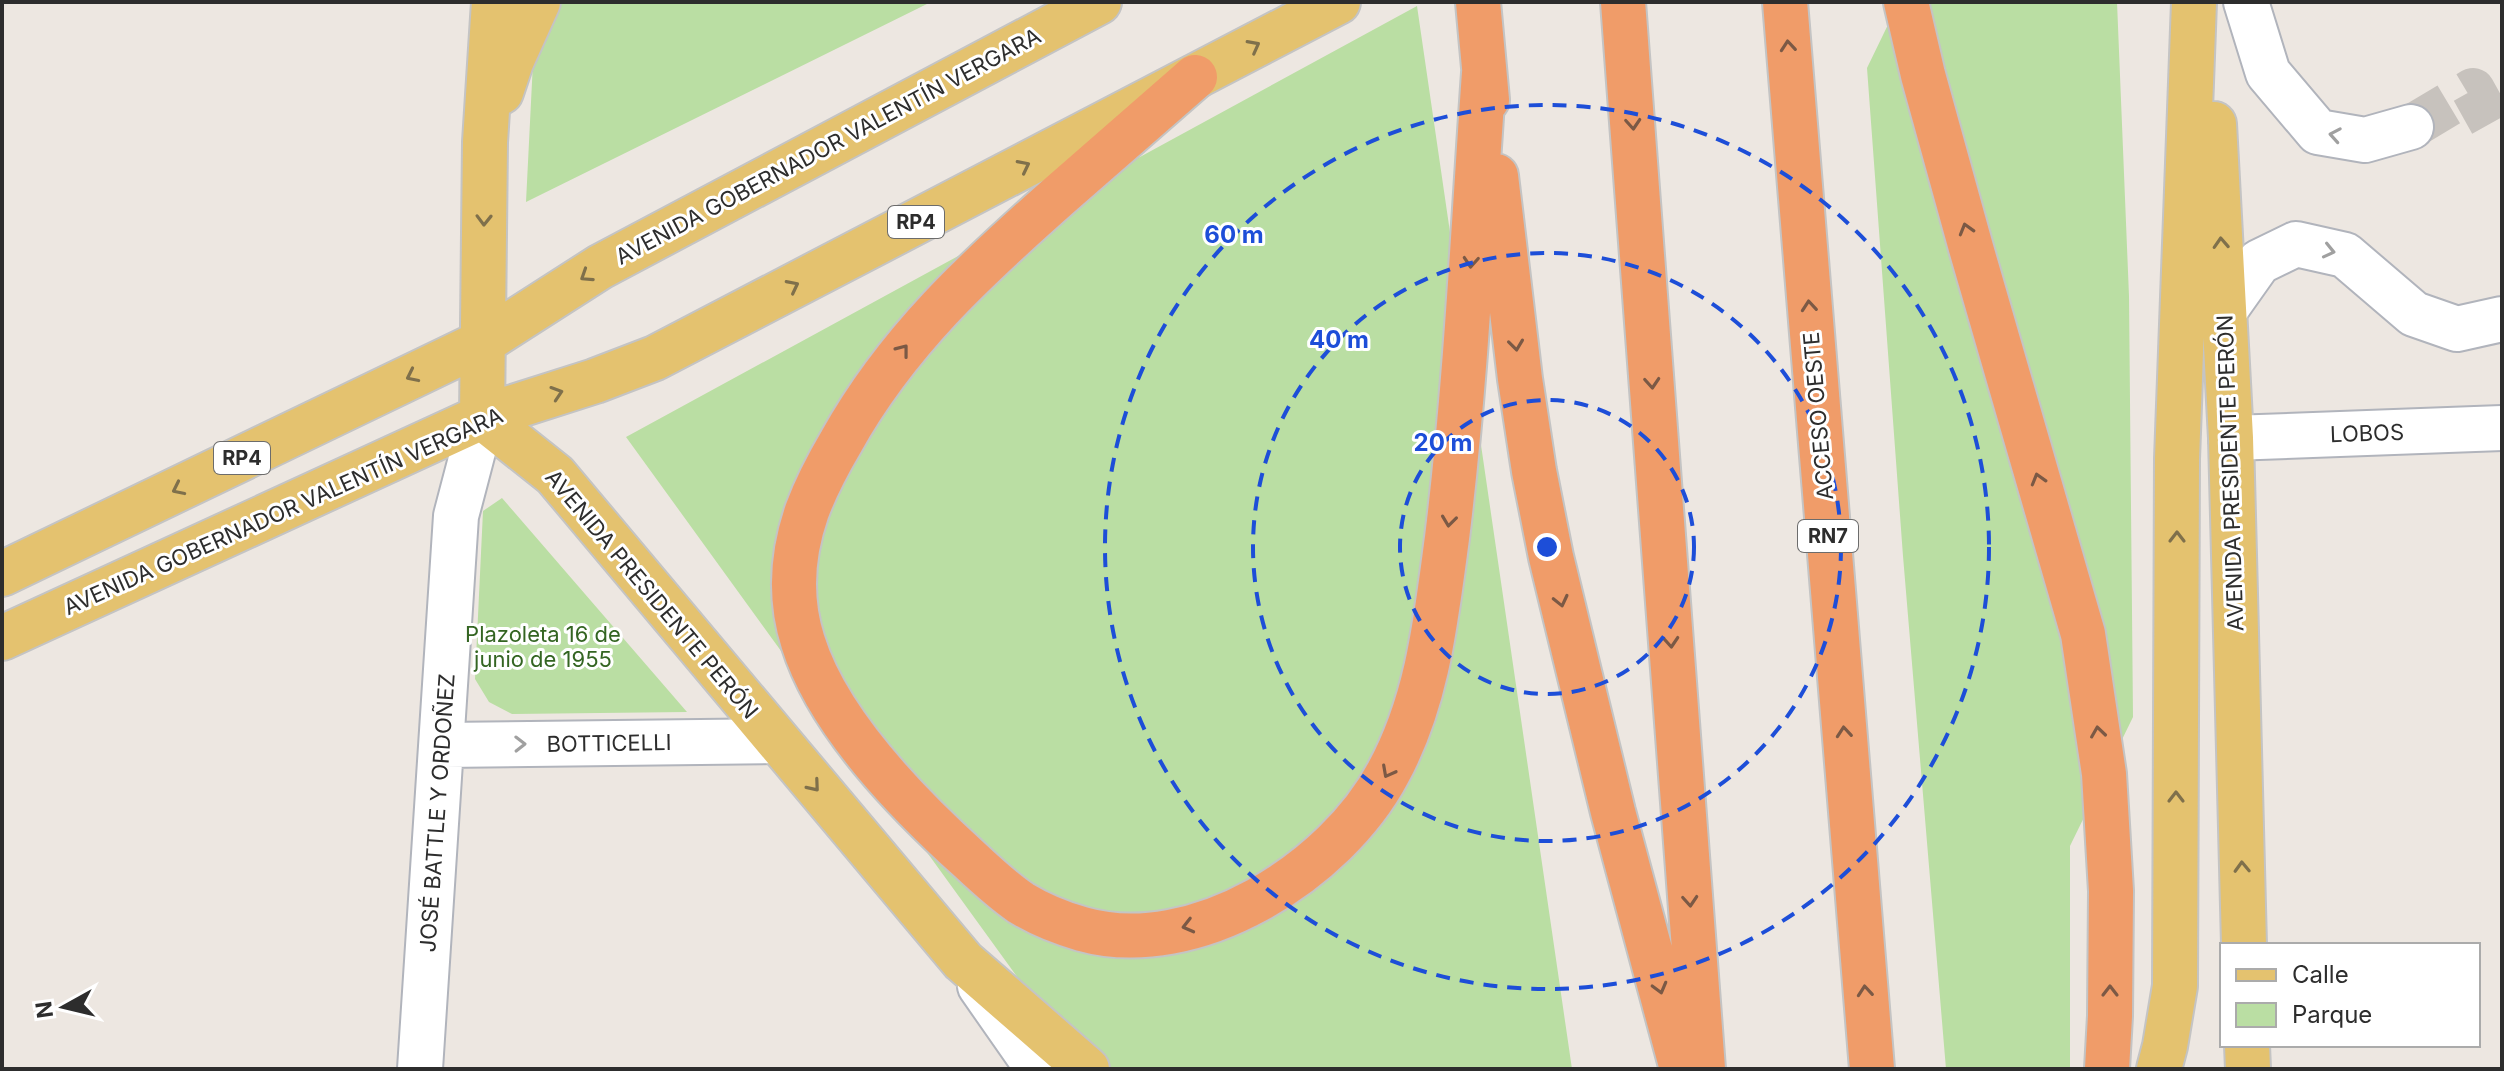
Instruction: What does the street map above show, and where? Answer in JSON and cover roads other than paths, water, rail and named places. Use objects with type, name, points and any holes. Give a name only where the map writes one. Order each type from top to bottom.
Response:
[{"type":"highway","points":[[1478,2],[1520,379],[1542,514],[1613,812],[1682,1069]]},
{"type":"highway","points":[[1623,2],[1703,1069]]},
{"type":"highway","name":"ACCESO OESTE","points":[[1785,2],[1872,1069]]},
{"type":"highway","points":[[1906,2],[1971,248],[2083,634],[2104,774],[2110,877],[2107,1069]]},
{"type":"highway","points":[[1195,77],[993,254],[949,296],[902,351],[857,412],[822,475],[802,527],[794,570],[796,615],[814,671],[846,725],[877,765],[944,837],[998,886],[1026,906],[1055,920],[1108,935],[1151,934],[1195,925],[1230,913],[1288,883],[1317,860],[1367,806],[1388,774],[1403,740],[1427,670],[1457,457],[1484,69]]},
{"type":"main road","points":[[482,417],[485,142],[494,2]]},
{"type":"main road","points":[[485,142],[511,62],[538,2]]},
{"type":"main road","name":"AVENIDA GOBERNADOR VALENTÍN VERGARA","points":[[2,574],[483,342],[600,267],[1099,2]]},
{"type":"main road","name":"AVENIDA GOBERNADOR VALENTÍN VERGARA","points":[[2,638],[482,417],[595,381],[655,358],[1338,2]]},
{"type":"main road","points":[[2159,1069],[2175,986],[2177,459],[2194,2]]},
{"type":"main road","name":"AVENIDA PRESIDENTE PERÓN","points":[[2207,2],[2231,438],[2244,943]]},
{"type":"main road","name":"AVENIDA PRESIDENTE PERÓN","points":[[482,417],[555,475],[963,961]]},
{"type":"main road","points":[[963,961],[1087,1069]]},
{"type":"main road","points":[[2247,1047],[2248,1069]]},
{"type":"street","points":[[2246,2],[2268,73],[2318,132],[2365,140],[2411,127]]},
{"type":"street","points":[[2225,310],[2259,262],[2296,244],[2345,255],[2414,314],[2457,329],[2502,319]]},
{"type":"street","name":"JOSÉ BATTLE Y ORDOÑEZ","points":[[420,1069],[456,516],[482,417]]},
{"type":"street","name":"LOBOS","points":[[2231,438],[2502,428]]},
{"type":"street","name":"BOTTICELLI","points":[[442,745],[776,741]]},
{"type":"street","name":"AVENIDA PRESIDENTE PERÓN","points":[[963,961],[1038,1069]]},
{"type":"tunnel","points":[[2411,127],[2473,90],[2502,142]]},
{"type":"park label","name":"Plazoleta 16 de junio de 1955","points":[[543,646]]}]
